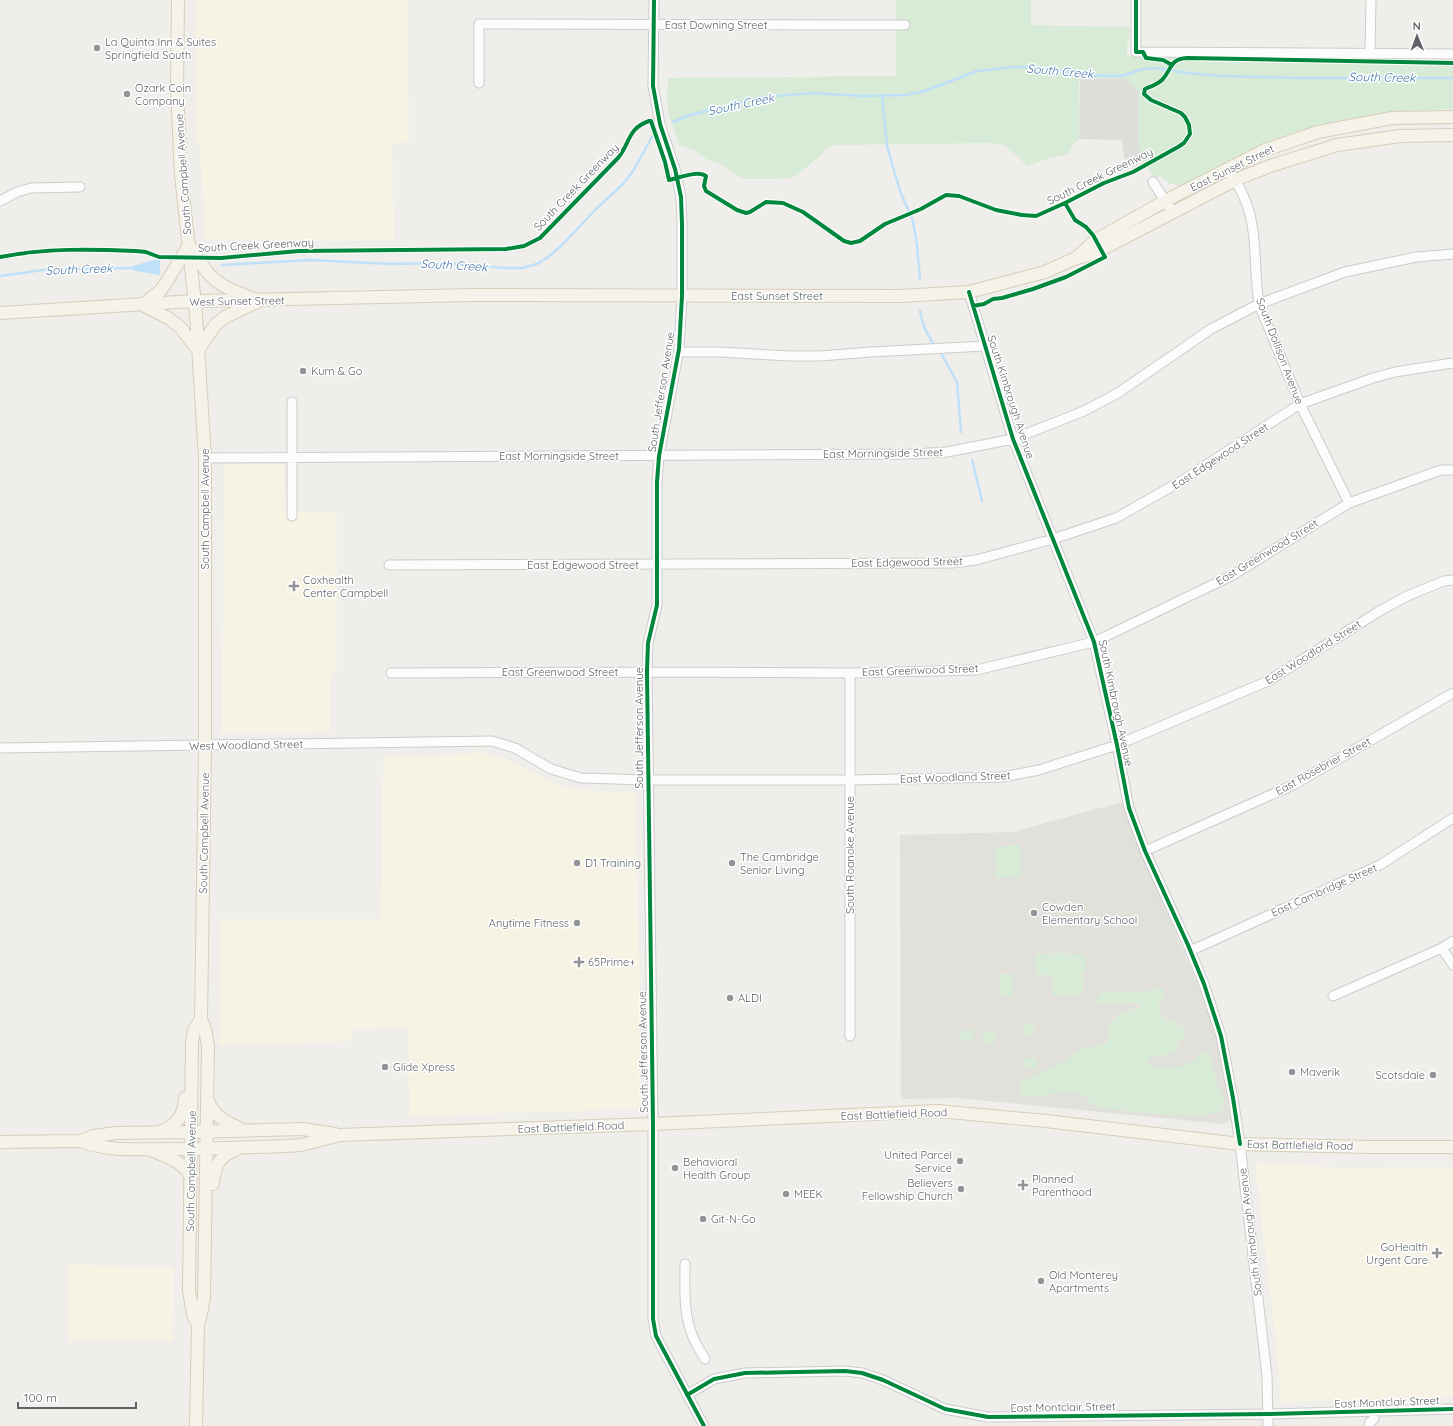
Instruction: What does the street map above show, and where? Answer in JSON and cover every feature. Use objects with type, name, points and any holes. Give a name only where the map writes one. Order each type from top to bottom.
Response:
[{"type":"main road","name":"South Campbell Avenue","points":[[178,0],[177,90],[181,176],[194,301],[205,458],[205,746],[201,1019],[205,1029],[208,1046],[204,1296],[198,1324],[196,1426]]},
{"type":"main road","name":"East Sunset Street","points":[[1074,259],[1096,240],[1165,201],[1266,150],[1318,132],[1392,118],[1453,117]]},
{"type":"main road","name":"East Sunset Street","points":[[474,296],[900,296],[969,292],[1045,272],[1074,259],[1093,254],[1235,180],[1270,166],[1337,145],[1400,136],[1453,135]]},
{"type":"main road","points":[[188,245],[209,274],[218,282],[236,292],[259,300],[225,317],[216,324],[198,350],[180,327],[168,318],[143,304],[160,291],[166,284],[188,245]]},
{"type":"main road","name":"West Sunset Street","points":[[0,313],[194,301],[474,296]]},
{"type":"main road","name":"South Campbell Avenue","points":[[198,1324],[193,1315],[189,1290],[192,1052],[194,1030],[201,1019]]},
{"type":"main road","points":[[160,1132],[173,1125],[184,1111],[187,1064],[192,1052]]},
{"type":"main road","points":[[207,1099],[210,1107],[216,1115],[244,1131]]},
{"type":"main road","name":"East Battlefield Road","points":[[340,1135],[653,1124],[938,1111],[1046,1121],[1240,1144],[1453,1147]]},
{"type":"main road","points":[[0,1142],[80,1141],[94,1136],[116,1132],[207,1132],[303,1129],[340,1135]]},
{"type":"main road","points":[[80,1141],[95,1146],[117,1150],[207,1149],[301,1145],[340,1135]]},
{"type":"main road","points":[[205,1247],[212,1221],[213,1176],[216,1166],[226,1153],[244,1147]]},
{"type":"main road","points":[[148,1149],[175,1160],[186,1169],[191,1177]]},
{"type":"street","name":"South Jefferson Avenue","points":[[654,0],[652,73],[654,98],[663,137],[675,169],[681,197],[682,296],[679,352],[659,456],[657,482],[657,605],[648,643],[647,672],[653,1124],[653,1319],[656,1336],[704,1426]]},
{"type":"street","points":[[1136,0],[1136,52],[1453,54]]},
{"type":"street","points":[[1370,53],[1371,0]]},
{"type":"street","name":"East Downing Street","points":[[479,83],[479,24],[905,25]]},
{"type":"street","name":"South Dollison Avenue","points":[[1228,170],[1246,202],[1253,225],[1259,304],[1300,404],[1349,503]]},
{"type":"street","points":[[1153,182],[1173,213]]},
{"type":"street","points":[[0,201],[17,192],[31,188],[80,187]]},
{"type":"street","name":"East Morningside Street","points":[[205,458],[912,454],[947,452],[1013,439],[1084,411],[1118,393],[1211,329],[1259,304],[1345,272],[1416,257],[1453,254]]},
{"type":"street","name":"South Kimbrough Avenue","points":[[969,292],[1013,439],[1094,642],[1117,745],[1129,808],[1145,851],[1204,984],[1221,1036],[1229,1074],[1240,1144],[1264,1354],[1268,1426]]},
{"type":"street","points":[[679,352],[820,356],[985,346]]},
{"type":"street","name":"East Edgewood Street","points":[[389,565],[952,563],[976,560],[1053,539],[1116,518],[1184,480],[1300,404],[1373,378],[1395,372],[1453,363]]},
{"type":"street","points":[[292,402],[292,516]]},
{"type":"street","name":"East Greenwood Street","points":[[391,674],[647,672],[850,673],[976,670],[1094,642],[1233,575],[1349,503],[1441,470],[1453,470]]},
{"type":"street","name":"East Woodland Street","points":[[492,741],[515,748],[551,769],[581,778],[648,780],[850,780],[1002,777],[1039,770],[1117,745],[1268,681],[1383,609],[1407,596],[1444,581],[1453,580]]},
{"type":"street","name":"South Roanoke Avenue","points":[[850,673],[850,1036]]},
{"type":"street","name":"East Rosebrier Street","points":[[1145,851],[1293,785],[1453,693]]},
{"type":"street","name":"West Woodland Street","points":[[0,748],[492,741]]},
{"type":"street","name":"East Cambridge Street","points":[[1190,951],[1380,865],[1453,818]]},
{"type":"street","points":[[1333,996],[1442,948],[1453,941]]},
{"type":"street","points":[[1442,948],[1453,965]]},
{"type":"street","points":[[685,1264],[685,1304],[693,1337],[704,1359]]},
{"type":"street","name":"East Montclair Street","points":[[687,1395],[714,1379],[745,1373],[845,1371],[862,1373],[883,1380],[945,1409],[988,1417],[1268,1414],[1374,1421],[1453,1409]]},
{"type":"shaded area","points":[[196,0],[407,0],[409,142],[392,143],[394,241],[205,239],[200,142],[195,143]]},
{"type":"shaded area","points":[[1079,78],[1129,79],[1129,84],[1138,92],[1138,142],[1143,161],[1133,167],[1124,157],[1122,140],[1079,139]]},
{"type":"shaded area","points":[[285,464],[286,512],[337,512],[337,673],[330,674],[330,733],[222,734],[224,465]]},
{"type":"shaded area","points":[[483,753],[514,762],[547,780],[567,788],[636,793],[641,1104],[637,1109],[410,1116],[408,1028],[351,1030],[351,1041],[219,1045],[219,919],[381,919],[383,757]]},
{"type":"shaded area","name":"Cowden Elementary School","points":[[1122,802],[1128,822],[1201,992],[1214,1028],[1226,1088],[1230,1120],[1224,1124],[957,1098],[901,1099],[900,835],[1012,832]]},
{"type":"shaded area","points":[[1255,1162],[1343,1168],[1453,1167],[1453,1397],[1281,1402],[1276,1343]]},
{"type":"shaded area","points":[[69,1265],[174,1267],[173,1341],[69,1341]]},
{"type":"green space","points":[[896,0],[1031,0],[1031,25],[1130,27],[1129,40],[1127,43],[1127,56],[1176,56],[1184,61],[1453,66],[1453,109],[1381,114],[1335,122],[1289,134],[1238,156],[1193,181],[1180,185],[1172,184],[1161,176],[1155,178],[1143,161],[1138,142],[1138,92],[1129,84],[1129,79],[1079,78],[1079,139],[1071,147],[1069,154],[1047,159],[1028,166],[1004,145],[991,143],[834,145],[826,148],[820,156],[794,177],[782,179],[744,179],[718,163],[706,159],[693,149],[679,145],[669,115],[667,97],[668,78],[896,76]]},
{"type":"green space","points":[[1020,845],[1022,877],[996,878],[995,847]]},
{"type":"green space","points":[[1062,953],[1086,955],[1086,971],[1083,972],[1082,994],[1072,996],[1053,995],[1053,975],[1035,975],[1036,954]]},
{"type":"green space","points":[[1000,974],[1013,974],[1013,997],[999,996]]},
{"type":"green space","points":[[1162,988],[1165,994],[1157,1008],[1163,1017],[1185,1028],[1184,1036],[1178,1043],[1175,1053],[1149,1058],[1147,1063],[1155,1068],[1182,1066],[1192,1061],[1201,1053],[1209,1052],[1212,1057],[1218,1087],[1222,1091],[1224,1105],[1221,1112],[1194,1115],[1148,1113],[1100,1108],[1093,1105],[1087,1098],[1079,1094],[1064,1093],[1027,1096],[1020,1094],[1020,1084],[1022,1081],[1062,1062],[1079,1050],[1105,1044],[1108,1040],[1110,1024],[1119,1013],[1138,1008],[1140,1006],[1133,1002],[1096,1004],[1094,1001],[1102,992],[1152,991]]},
{"type":"green space","points":[[1029,1024],[1033,1026],[1035,1030],[1033,1034],[1029,1036],[1025,1034],[1023,1030],[1025,1026]]},
{"type":"green space","points":[[971,1029],[975,1031],[975,1035],[972,1040],[961,1039],[961,1031]]},
{"type":"green space","points":[[986,1031],[995,1032],[996,1038],[993,1044],[984,1043],[983,1033]]},
{"type":"green space","points":[[1024,1058],[1036,1058],[1037,1068],[1022,1067]]},
{"type":"water","points":[[153,260],[160,260],[160,275],[136,271],[129,268],[133,266]]},
{"type":"waterway","name":"South Creek","points":[[673,122],[690,115],[763,97],[813,93],[863,96],[905,95],[925,91],[977,71],[1014,67],[1036,67],[1088,75],[1107,76],[1122,76],[1143,69],[1154,68],[1220,76],[1300,78],[1453,78]]},
{"type":"waterway","points":[[882,96],[887,146],[900,191],[913,221],[920,279]]},
{"type":"waterway","name":"South Creek","points":[[222,265],[310,260],[391,264],[442,263],[505,268],[522,268],[537,264],[563,244],[597,208],[622,185],[633,171],[652,137]]},
{"type":"waterway","name":"South Creek","points":[[0,276],[43,270],[132,268]]},
{"type":"waterway","points":[[920,311],[925,328],[933,343]]},
{"type":"waterway","points":[[942,355],[957,382],[961,432]]},
{"type":"waterway","points":[[972,460],[982,501]]},
{"type":"cycle path","points":[[654,0],[653,86],[660,124],[675,169],[681,197],[682,296],[679,349],[659,456],[657,482],[657,605],[648,643],[647,672],[653,1124],[653,1319],[656,1336],[704,1426]]},
{"type":"cycle path","points":[[1136,0],[1136,52],[1143,52],[1146,58],[1163,60],[1172,65]]},
{"type":"cycle path","name":"South Creek Greenway","points":[[0,257],[34,252],[102,250],[146,252],[159,257],[221,258],[299,251],[506,249],[524,246],[540,238],[618,158],[633,132],[642,124],[649,121],[651,121],[665,162],[669,180],[693,174],[703,174],[706,176],[704,186],[706,191],[737,210],[746,213],[766,202],[783,203],[803,212],[844,241],[851,243],[860,241],[885,224],[921,209],[946,195],[959,196],[996,210],[1036,216],[1104,183],[1133,172],[1178,147],[1184,143],[1190,134],[1189,125],[1185,117],[1181,113],[1151,100],[1144,94],[1145,89],[1160,82],[1177,60],[1187,58],[1453,63]]},
{"type":"cycle path","name":"South Creek Greenway","points":[[973,306],[984,304],[993,299],[1002,298],[1033,289],[1066,277],[1105,257],[1093,235],[1086,227],[1075,220],[1065,203]]},
{"type":"cycle path","points":[[969,292],[1013,439],[1094,642],[1117,745],[1129,808],[1145,851],[1204,984],[1221,1036],[1240,1144]]},
{"type":"cycle path","points":[[687,1395],[714,1379],[745,1373],[845,1371],[862,1373],[883,1380],[945,1409],[988,1417],[1269,1414],[1453,1409]]},
{"type":"place","name":"La Quinta Inn & Suites Springfield South","points":[[97,48]]},
{"type":"place","name":"Ozark Coin Company","points":[[127,94]]},
{"type":"place","name":"Kum & Go","points":[[303,371]]},
{"type":"place","name":"Coxhealth Center Campbell","points":[[294,586]]},
{"type":"place","name":"D1 Training","points":[[577,863]]},
{"type":"place","name":"The Cambridge Senior Living","points":[[732,863]]},
{"type":"place","name":"Cowden Elementary School","points":[[1034,913]]},
{"type":"place","name":"Anytime Fitness","points":[[577,923]]},
{"type":"place","name":"65Prime+","points":[[579,962]]},
{"type":"place","name":"ALDI","points":[[730,998]]},
{"type":"place","name":"Glide Xpress","points":[[385,1067]]},
{"type":"place","name":"Maverik","points":[[1292,1072]]},
{"type":"place","name":"Scotsdale","points":[[1433,1075]]},
{"type":"place","name":"United Parcel Service","points":[[960,1161]]},
{"type":"place","name":"Behavioral Health Group","points":[[675,1168]]},
{"type":"place","name":"Planned Parenthood","points":[[1023,1185]]},
{"type":"place","name":"Believers Fellowship Church","points":[[961,1189]]},
{"type":"place","name":"MEEK","points":[[786,1194]]},
{"type":"place","name":"Git-N-Go","points":[[703,1219]]},
{"type":"place","name":"GoHealth Urgent Care","points":[[1437,1253]]},
{"type":"place","name":"Old Monterey Apartments","points":[[1041,1281]]}]
